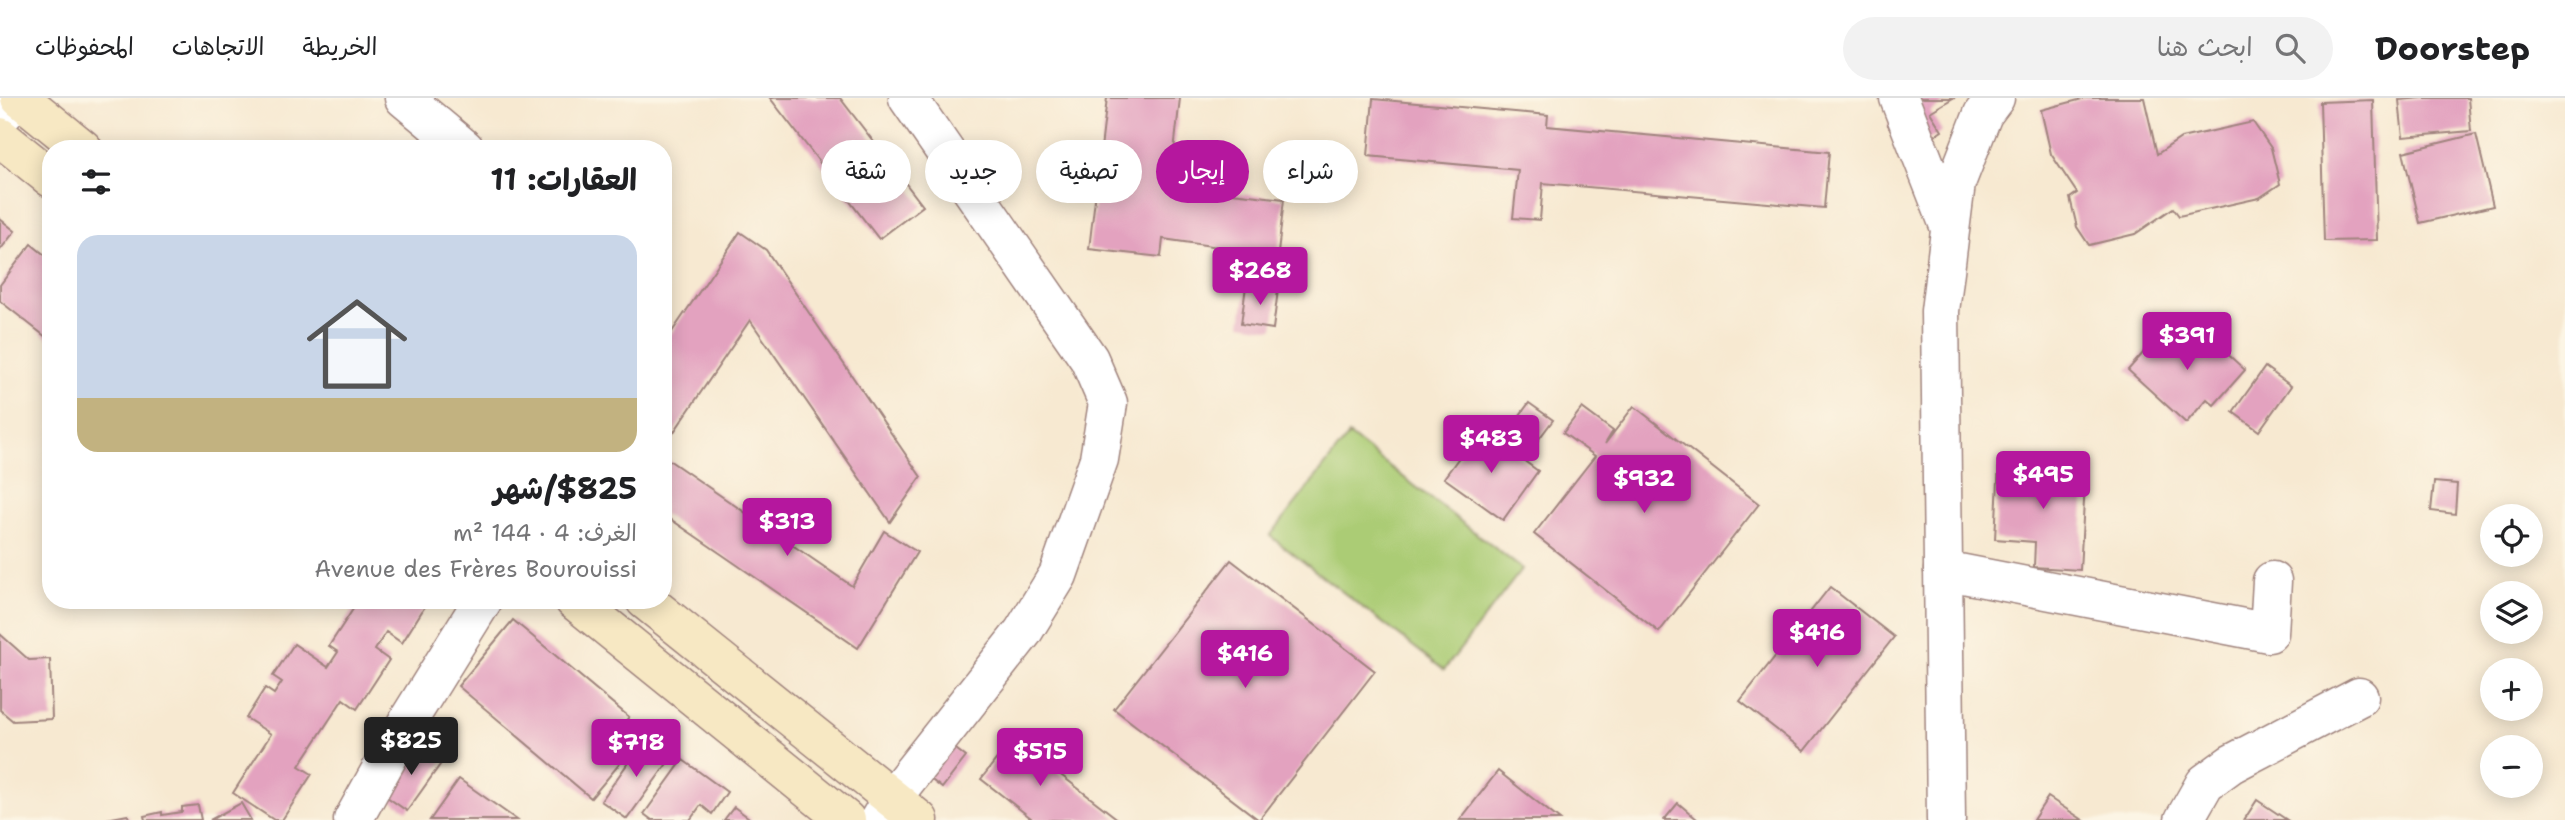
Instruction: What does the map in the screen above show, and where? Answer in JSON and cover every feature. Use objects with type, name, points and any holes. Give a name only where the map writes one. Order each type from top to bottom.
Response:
[{"type":"main road","points":[[19,98],[72,140]]},
{"type":"main road","points":[[0,137],[42,171]]},
{"type":"main road","points":[[585,609],[846,820]]},
{"type":"main road","points":[[656,609],[897,813]]},
{"type":"street","points":[[0,117],[19,98]]},
{"type":"street","points":[[404,98],[454,140]]},
{"type":"street","points":[[897,813],[1023,632],[1058,575],[1099,459],[1108,404],[1089,359],[908,98]]},
{"type":"street","points":[[1899,98],[1950,228]]},
{"type":"street","points":[[1946,820],[1940,311],[1956,183],[1983,114],[1996,98]]},
{"type":"street","points":[[1943,570],[2269,633],[2272,581]]},
{"type":"street","points":[[353,820],[409,719],[477,609]]},
{"type":"street","points":[[2183,820],[2204,783],[2231,764],[2359,697]]},
{"type":"green space","points":[[1349,435],[1522,569],[1444,670],[1270,536]]},
{"type":"building","points":[[770,98],[840,98],[872,140],[821,140],[821,164]]},
{"type":"building","points":[[1107,98],[1180,98],[1175,140],[1156,140],[1156,203],[1249,203],[1249,195],[1263,197],[1263,203],[1284,203],[1277,262],[1218,254],[1219,247],[1163,239],[1161,257],[1089,249],[1094,203],[1142,203],[1142,140],[1102,140]]},
{"type":"building","points":[[1912,98],[1953,98],[1930,112],[1942,131],[1907,154],[1888,125],[1918,107]]},
{"type":"building","points":[[2086,98],[2144,98],[2157,154],[2181,138],[2253,122],[2271,148],[2280,184],[2259,198],[2179,216],[2173,208],[2135,234],[2089,245],[2077,227],[2070,198],[2077,193],[2051,154],[2041,110]]},
{"type":"building","points":[[2468,98],[2471,131],[2403,137],[2399,100]]},
{"type":"building","points":[[1373,99],[1548,115],[1547,126],[1829,152],[1824,208],[1543,183],[1540,220],[1513,218],[1518,170],[1368,156]]},
{"type":"building","points":[[2373,100],[2377,240],[2324,241],[2320,102]]},
{"type":"building","points":[[2476,134],[2493,206],[2420,223],[2403,152]]},
{"type":"building","points":[[911,190],[923,206],[879,239],[851,203],[911,203]]},
{"type":"building","points":[[0,219],[15,231],[0,250]]},
{"type":"building","points":[[740,232],[766,250],[921,477],[890,522],[750,320],[672,435],[672,332]]},
{"type":"building","points":[[31,244],[42,253],[42,334],[0,301],[0,285]]},
{"type":"building","points":[[1246,286],[1278,290],[1273,329],[1241,324]]},
{"type":"building","points":[[2198,327],[2245,370],[2214,405],[2207,399],[2186,423],[2128,370],[2161,333],[2179,348]]},
{"type":"building","points":[[2265,367],[2291,386],[2259,431],[2233,412]]},
{"type":"building","points":[[1529,403],[1553,420],[1535,444],[1511,427]]},
{"type":"building","points":[[1634,406],[1759,504],[1659,632],[1534,534],[1595,456],[1563,433],[1582,408],[1613,431],[1605,444]]},
{"type":"building","points":[[1480,429],[1538,471],[1503,520],[1444,478]]},
{"type":"building","points":[[1999,461],[2086,467],[2080,570],[2034,567],[2035,542],[1995,539]]},
{"type":"building","points":[[672,462],[852,586],[884,531],[917,552],[858,648],[672,520]]},
{"type":"building","points":[[2434,482],[2457,484],[2455,514],[2431,511]]},
{"type":"building","points":[[1231,560],[1375,671],[1259,820],[1114,709]]},
{"type":"building","points":[[1830,587],[1894,637],[1804,751],[1740,701]]},
{"type":"building","points":[[353,609],[423,609],[402,643],[386,632],[375,650],[389,660],[357,709],[343,699],[299,766],[312,774],[282,820],[274,820],[233,793],[271,734],[246,718],[265,688],[274,694],[282,682],[273,676],[294,644],[328,667],[338,652],[329,646]]},
{"type":"building","points":[[513,620],[629,717],[624,723],[642,737],[591,798],[458,686]]},
{"type":"building","points":[[0,634],[29,660],[50,659],[52,719],[13,721],[0,710]]},
{"type":"building","points":[[929,728],[966,757],[942,788],[904,758]]},
{"type":"building","points":[[1013,738],[1119,820],[1030,820],[1031,818],[981,779]]},
{"type":"building","points":[[645,739],[671,758],[627,819],[601,801]]},
{"type":"building","points":[[415,743],[442,762],[407,811],[380,792]]},
{"type":"building","points":[[683,760],[727,792],[712,814],[701,805],[690,820],[652,820],[644,814]]},
{"type":"building","points":[[1498,771],[1560,820],[1460,820]]},
{"type":"building","points":[[459,779],[517,820],[430,820]]},
{"type":"building","points":[[2048,797],[2083,820],[2033,820]]},
{"type":"building","points":[[2257,800],[2287,820],[2244,820]]},
{"type":"building","points":[[241,803],[251,820],[210,820]]},
{"type":"building","points":[[1678,803],[1698,820],[1664,820]]},
{"type":"building","points":[[198,805],[201,820],[145,820],[144,816],[182,812],[182,807]]},
{"type":"building","points":[[734,807],[752,820],[724,820]]},
{"type":"building","points":[[128,815],[129,820],[106,820],[106,819]]}]
